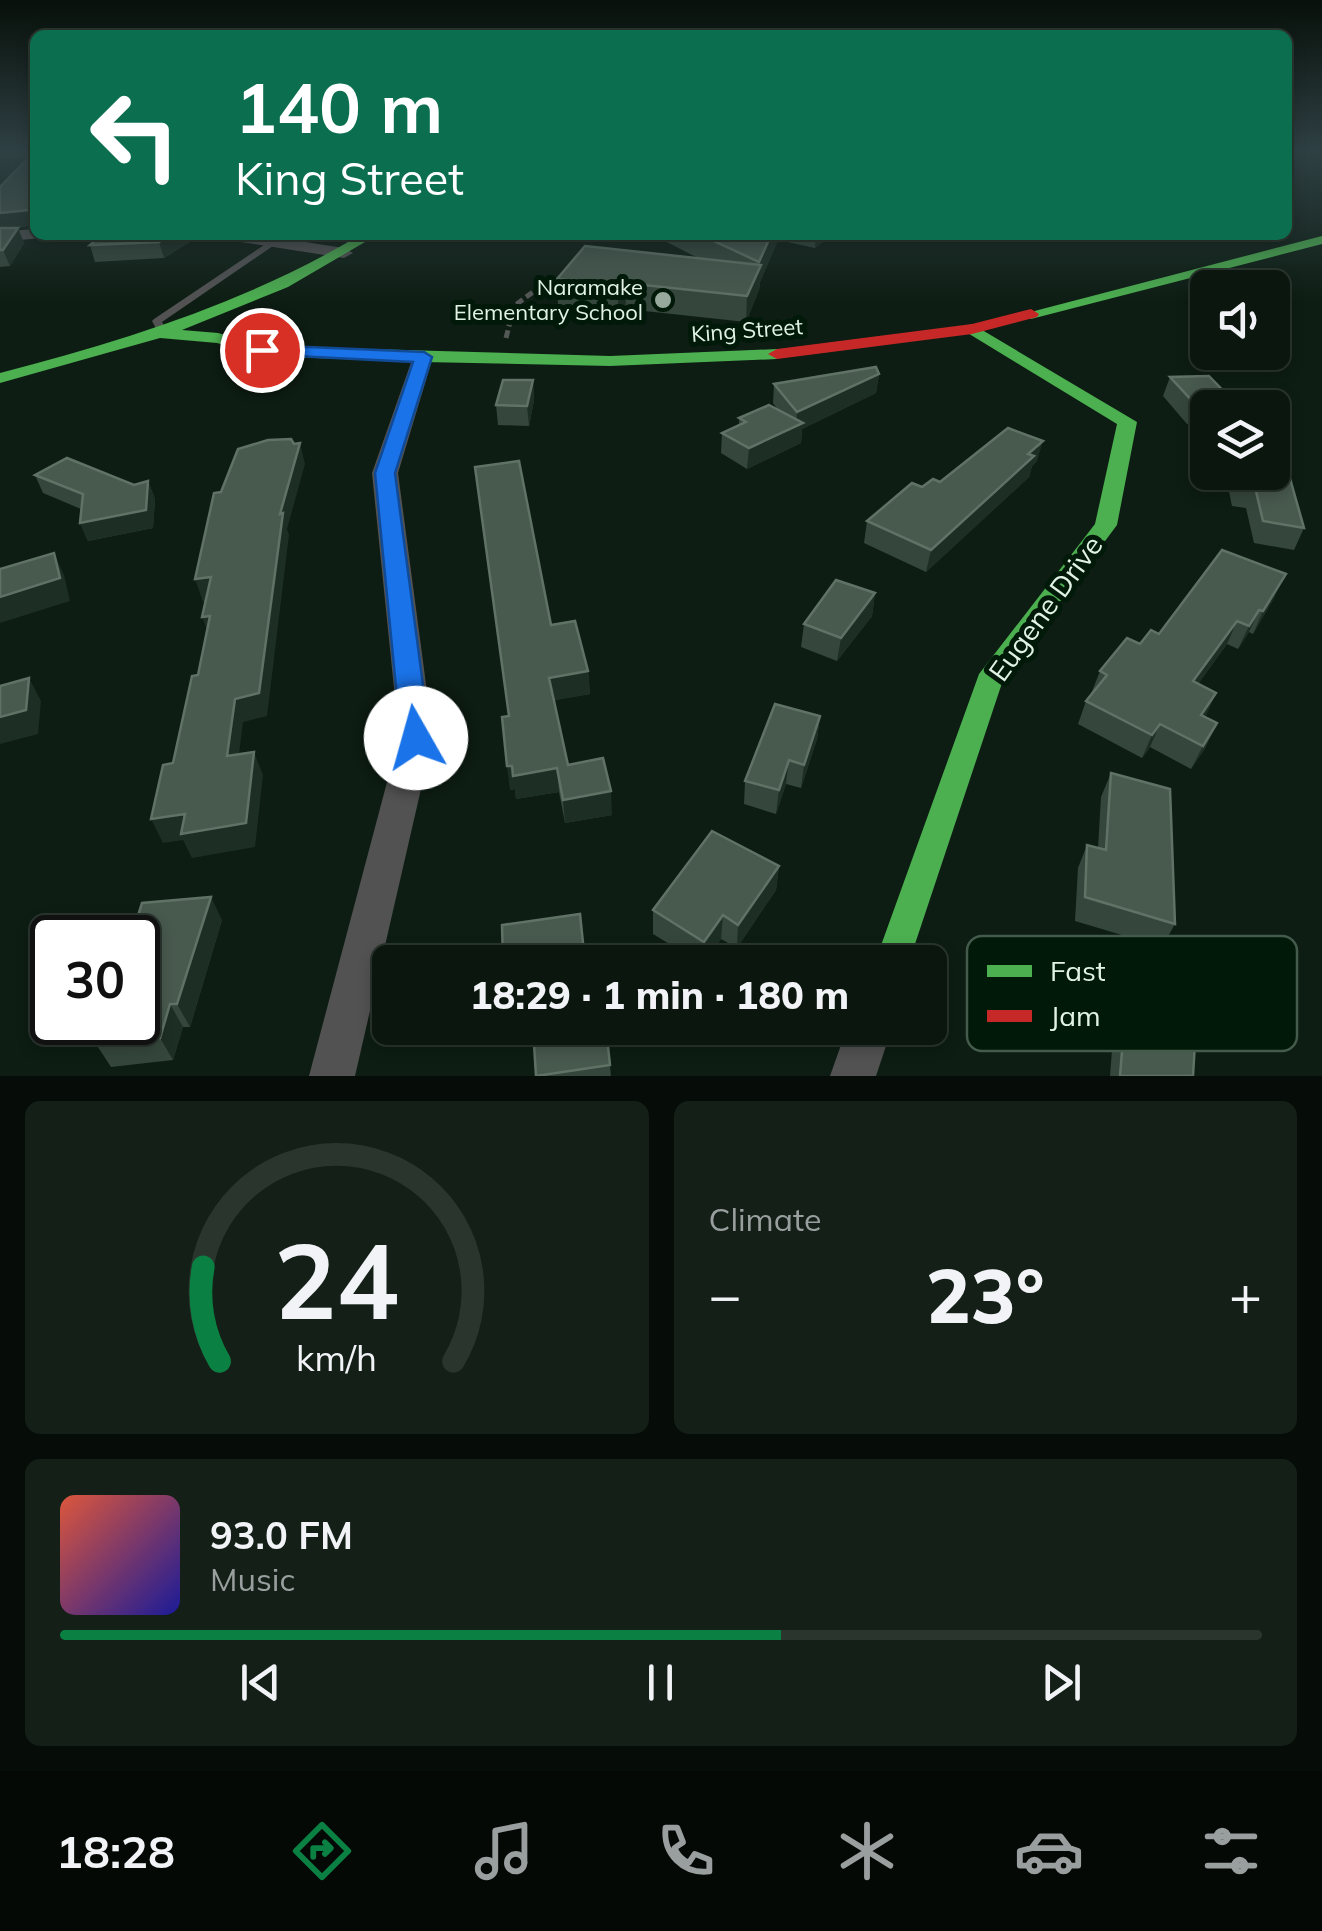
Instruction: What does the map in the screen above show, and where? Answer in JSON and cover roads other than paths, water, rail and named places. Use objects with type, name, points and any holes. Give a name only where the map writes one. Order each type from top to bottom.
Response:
[{"type":"street","points":[[0,237],[30,234]]},
{"type":"street","points":[[283,240],[344,253]]},
{"type":"street","points":[[0,378],[164,334],[260,299],[363,240]]},
{"type":"street","name":"King Street","points":[[164,334],[218,338],[262,350],[424,357],[610,362],[751,357],[972,329],[1322,240]]},
{"type":"street","name":"Eugene Drive","points":[[898,945],[992,674],[1106,525],[1126,422],[972,329]]},
{"type":"street","points":[[332,1076],[416,738],[385,473],[424,357]]},
{"type":"street","points":[[853,1076],[864,1045]]},
{"type":"lane","points":[[164,334],[157,321],[277,240]]},
{"type":"place","name":"Naramake Elementary School","points":[[663,300]]}]
